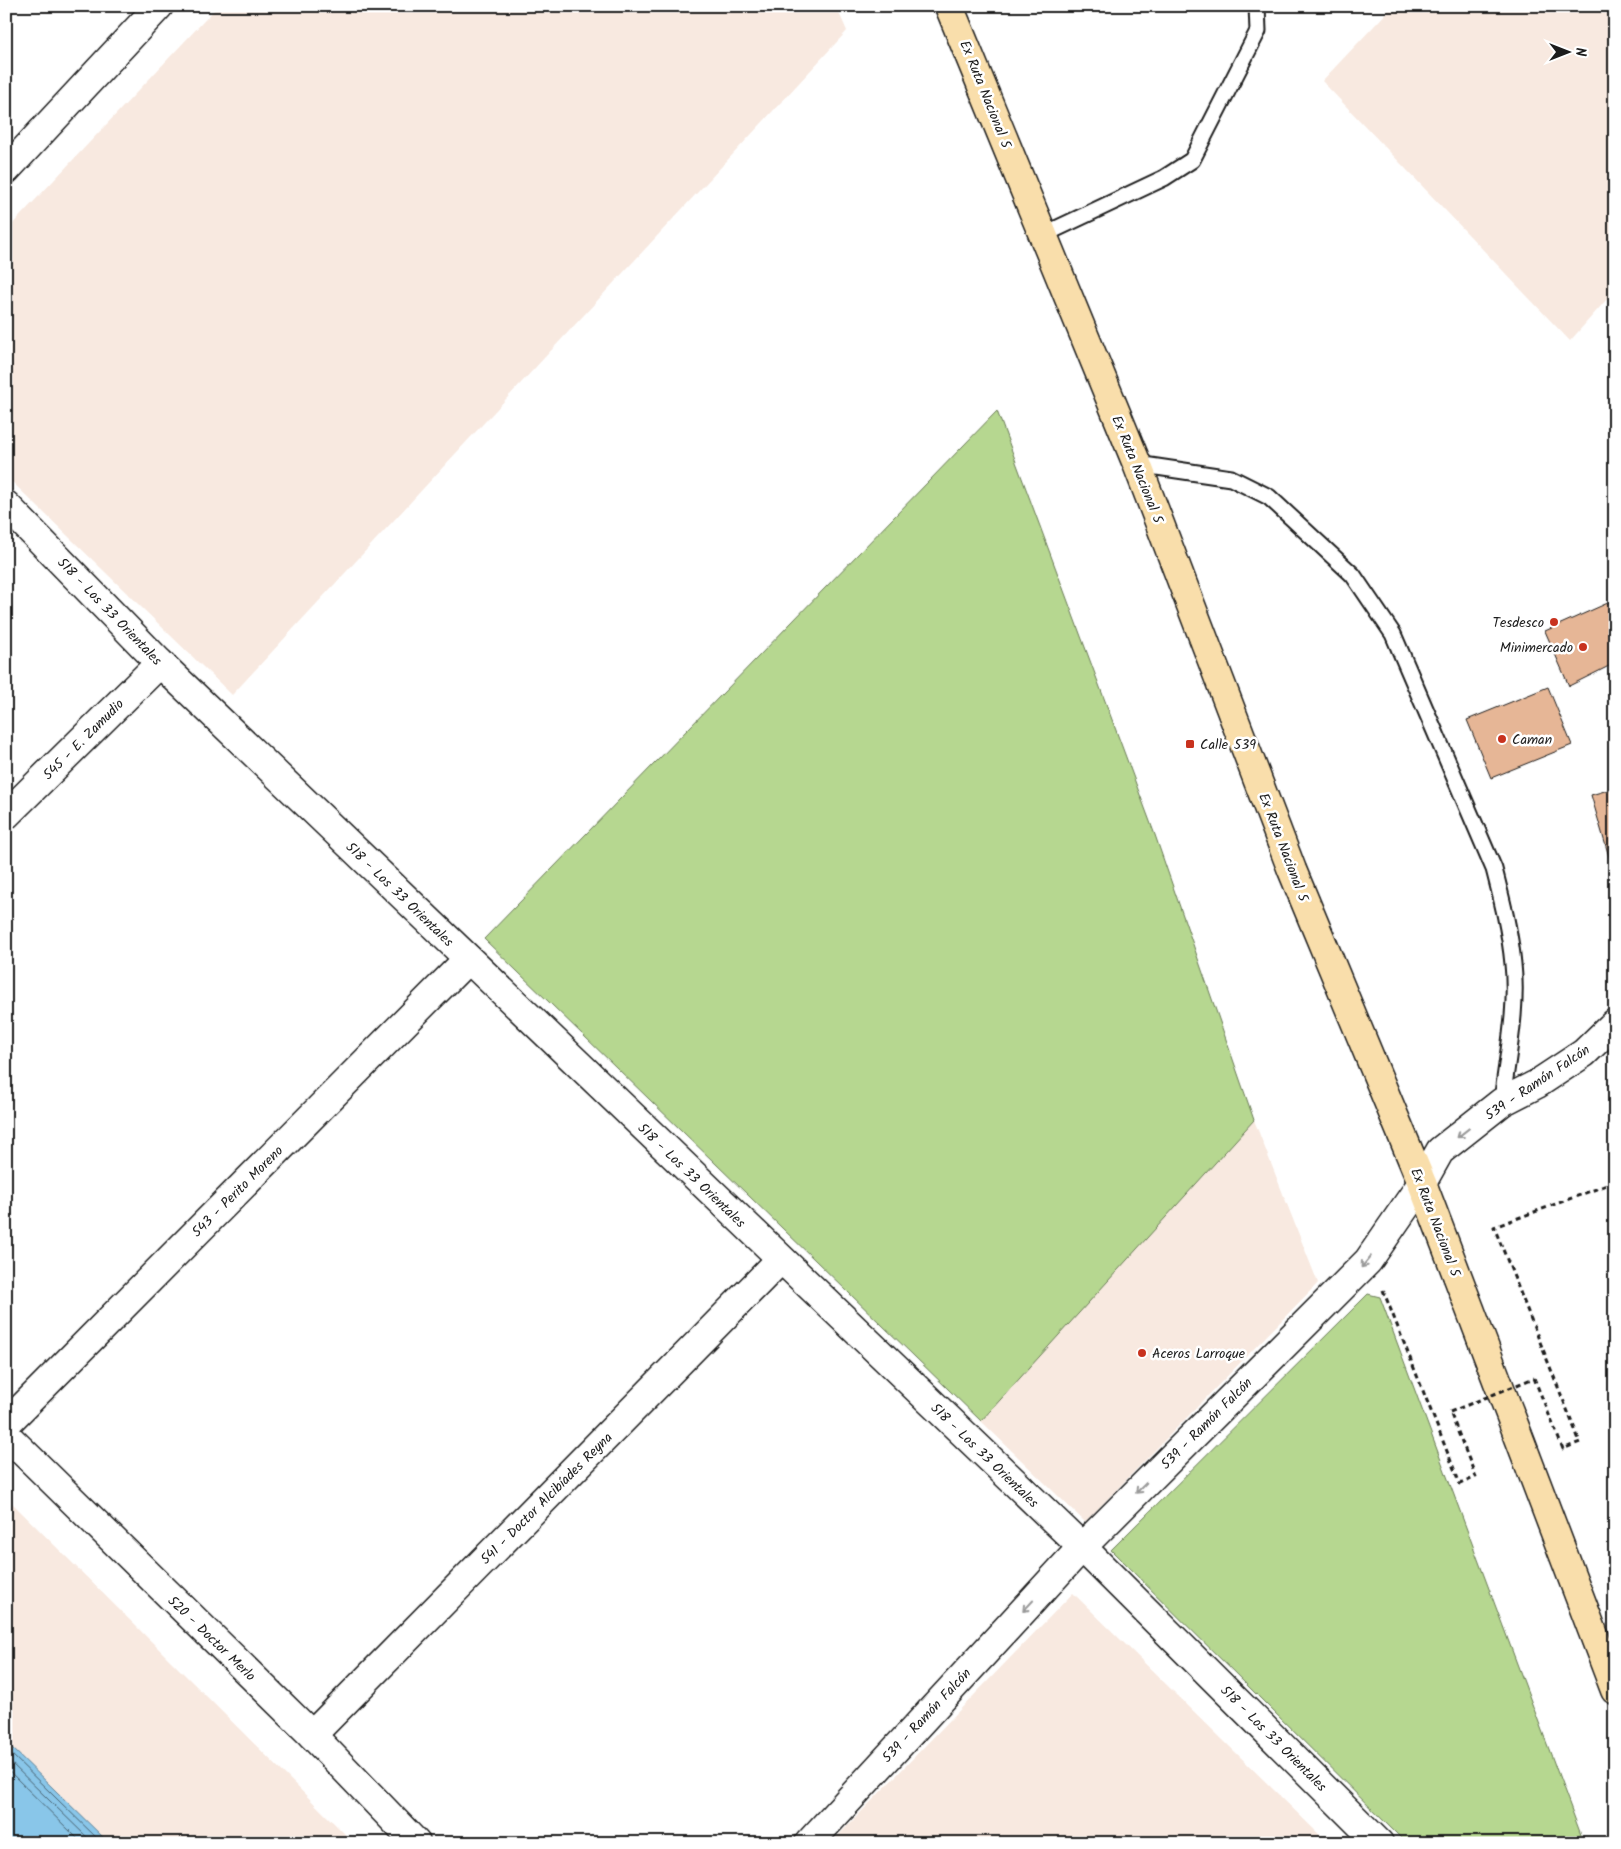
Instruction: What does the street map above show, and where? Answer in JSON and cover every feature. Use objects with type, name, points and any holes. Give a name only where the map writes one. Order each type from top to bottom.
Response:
[{"type":"main road","name":"Ex Ruta Nacional 5","points":[[950,6],[1137,464],[1292,870],[1422,1183],[1615,1690]]},
{"type":"street","points":[[6,170],[159,6]]},
{"type":"street","name":"518 - Los 33 Orientales","points":[[6,505],[160,662],[780,1260],[1082,1547],[1379,1843]]},
{"type":"street","name":"545 - E. Zamudio","points":[[6,815],[160,662]]},
{"type":"street","name":"543 - Perito Moreno","points":[[6,1424],[468,959]]},
{"type":"street","name":"539 - Ramón Falcón","points":[[809,1843],[1082,1547],[1368,1261],[1422,1183],[1440,1150],[1502,1102],[1537,1084],[1584,1053],[1615,1023]]},
{"type":"street","name":"541 - Doctor Alcibíades Reyna","points":[[312,1735],[780,1260]]},
{"type":"street","name":"520 - Doctor Merlo","points":[[6,1435],[312,1735],[416,1843]]},
{"type":"lane","points":[[1043,235],[1164,178],[1192,160],[1258,31],[1257,6]]},
{"type":"lane","points":[[1137,464],[1231,478],[1269,497],[1353,575],[1393,634],[1494,869],[1504,906],[1514,964],[1513,1012],[1502,1102]]},
{"type":"path","points":[[1368,1261],[1389,1301],[1460,1484],[1476,1477],[1450,1412],[1534,1378],[1563,1449],[1580,1442],[1494,1226],[1615,1182]]},
{"type":"shaded area","points":[[218,6],[836,6],[847,31],[232,695],[6,476],[6,231]]},
{"type":"shaded area","points":[[1393,6],[1615,6],[1615,290],[1570,341],[1322,81]]},
{"type":"shaded area","points":[[1254,1120],[1318,1283],[1085,1522],[981,1421]]},
{"type":"shaded area","points":[[6,1497],[354,1843],[6,1843]]},
{"type":"shaded area","points":[[1073,1593],[1328,1843],[831,1843]]},
{"type":"green space","points":[[997,411],[1155,835],[1254,1120],[981,1421],[484,939]]},
{"type":"green space","points":[[1368,1294],[1380,1297],[1584,1843],[1406,1843],[1111,1550]]},
{"type":"water","points":[[6,1742],[109,1843],[6,1843]]},
{"type":"building","name":"Minimercado","points":[[1610,602],[1615,607],[1615,663],[1569,686],[1545,631]]},
{"type":"building","points":[[1548,687],[1572,745],[1491,778],[1467,720]]},
{"type":"building","points":[[1615,788],[1615,866],[1612,867],[1591,795]]},
{"type":"place","name":"Tesdesco","points":[[1554,622]]},
{"type":"place","name":"Minimercado","points":[[1583,647]]},
{"type":"place","name":"Caman","points":[[1502,739]]},
{"type":"place","name":"Calle 539","points":[[1190,744]]},
{"type":"place","name":"Aceros Larroque","points":[[1142,1353]]}]
